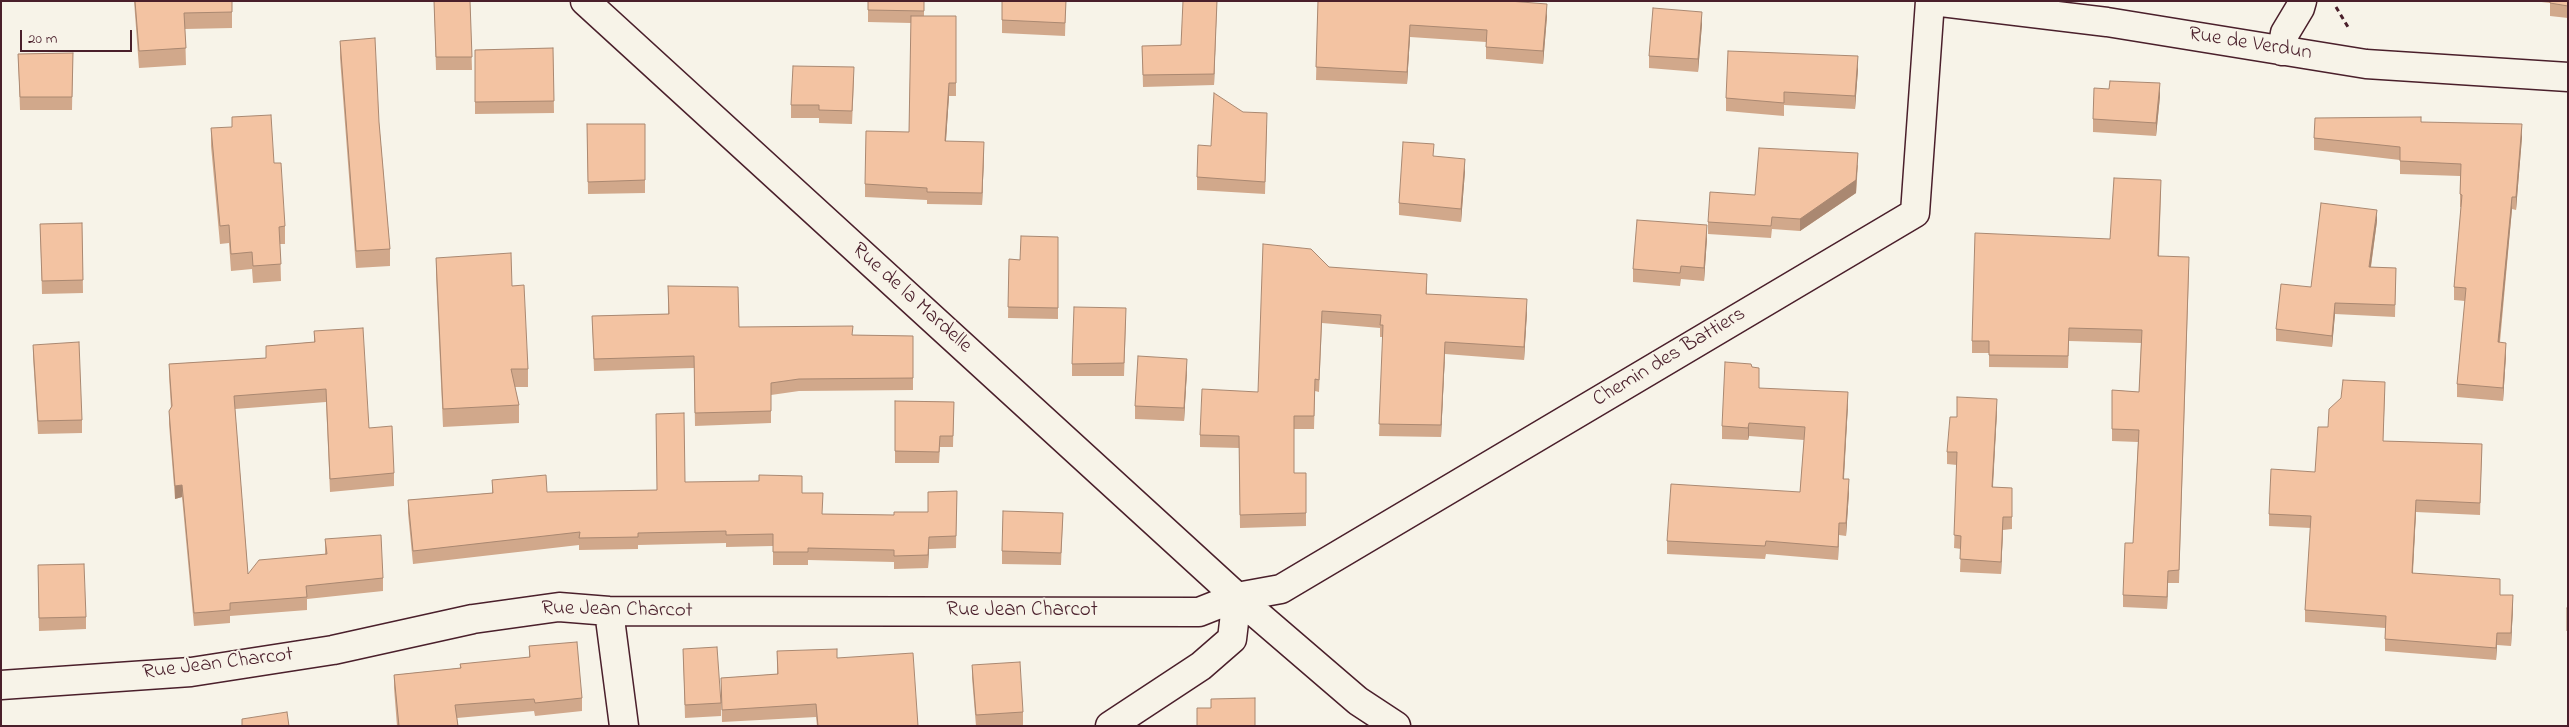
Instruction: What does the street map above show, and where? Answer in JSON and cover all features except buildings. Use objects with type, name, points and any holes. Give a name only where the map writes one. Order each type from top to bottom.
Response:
[{"type":"street","name":"Rue de la Mardelle","points":[[585,1],[1237,598],[1358,701],[1396,726]]},
{"type":"street","name":"Chemin des Battiers","points":[[1237,598],[1281,589],[1915,213],[1932,1]]},
{"type":"street","name":"Rue de Verdun","points":[[1932,1],[2107,22],[2366,64],[2568,77]]},
{"type":"street","points":[[2282,51],[2285,33],[2300,8],[2302,1]]},
{"type":"street","name":"Rue Jean Charcot","points":[[1,685],[191,672],[333,650],[516,611],[559,607],[609,612],[1199,612],[1237,598]]},
{"type":"street","points":[[1110,726],[1201,666],[1232,639],[1237,598]]},
{"type":"street","points":[[609,612],[624,726]]},
{"type":"path","points":[[2335,1],[2337,10],[2350,30]]}]
